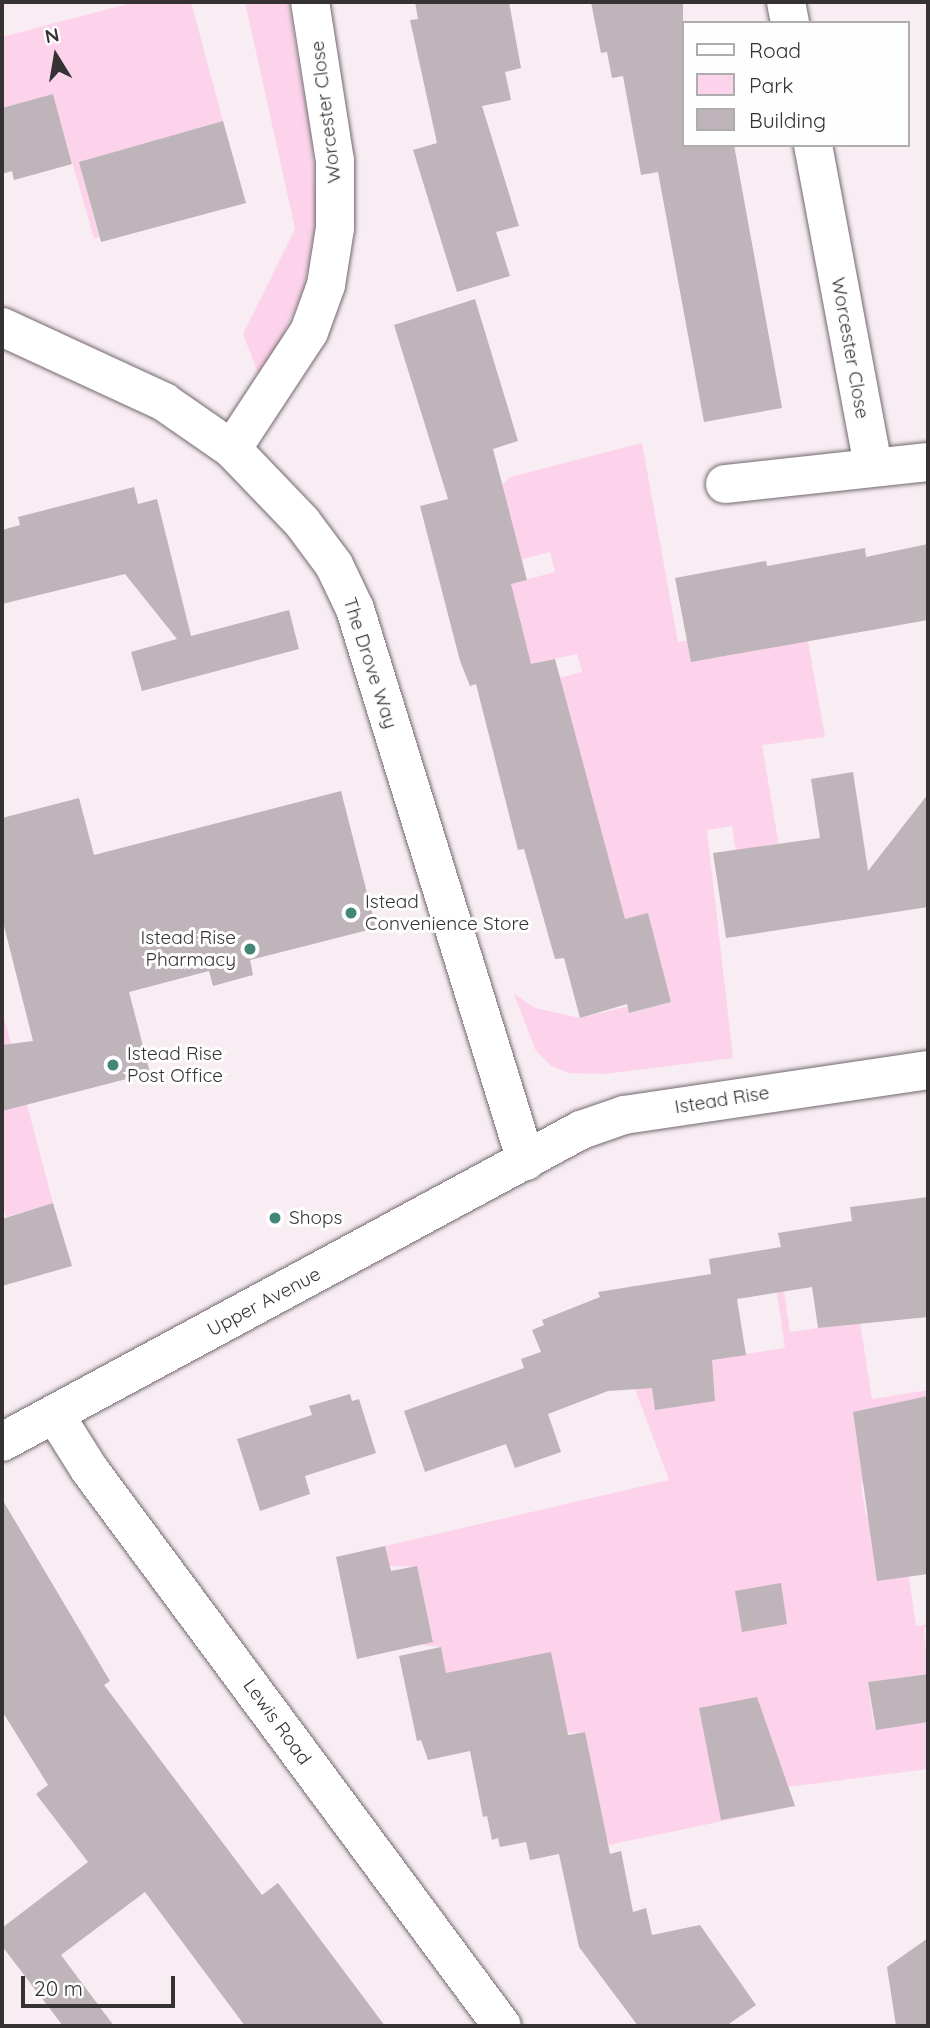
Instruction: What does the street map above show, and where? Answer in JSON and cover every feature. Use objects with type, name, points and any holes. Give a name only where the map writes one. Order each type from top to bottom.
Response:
[{"type":"street","name":"Worcester Close","points":[[232,449],[309,332],[326,285],[335,228],[335,176],[324,68],[310,2]]},
{"type":"street","points":[[786,2],[790,21]]},
{"type":"street","name":"Worcester Close","points":[[813,147],[873,467]]},
{"type":"street","name":"The Drove Way","points":[[2,327],[164,402],[232,449],[302,522],[334,565],[355,609],[526,1161]]},
{"type":"street","points":[[725,484],[928,462]]},
{"type":"street","name":"Istead Rise","points":[[526,1161],[581,1130],[624,1115],[928,1070]]},
{"type":"street","name":"Upper Avenue","points":[[2,1442],[526,1161]]},
{"type":"street","name":"Lewis Road","points":[[55,1415],[89,1469],[502,2026]]},
{"type":"green space","points":[[135,2],[191,2],[223,121],[104,155],[81,168],[99,237],[94,239],[53,94],[2,108],[2,37]]},
{"type":"green space","points":[[245,2],[288,2],[311,137],[317,214],[304,288],[276,351],[258,373],[243,334],[295,229]]},
{"type":"green space","points":[[642,443],[678,642],[708,637],[713,658],[736,654],[802,608],[825,737],[762,745],[780,852],[736,851],[732,826],[707,830],[733,1058],[604,1074],[568,1073],[550,1065],[536,1051],[514,994],[535,1008],[580,1018],[628,1006],[630,1013],[671,1002],[648,914],[625,919],[579,754],[559,678],[582,672],[577,654],[540,662],[532,670],[509,580],[514,583],[555,572],[550,552],[508,563],[502,485],[510,477]]},
{"type":"green space","points":[[2,1010],[53,1203],[6,1217],[2,1201]]},
{"type":"green space","points":[[847,1239],[872,1399],[928,1390],[928,1396],[853,1413],[857,1441],[880,1438],[885,1465],[928,1463],[928,1471],[861,1485],[866,1515],[895,1511],[899,1539],[928,1537],[928,1568],[908,1571],[916,1626],[928,1624],[924,1629],[928,1678],[924,1674],[868,1682],[874,1727],[928,1720],[928,1769],[788,1787],[795,1806],[608,1845],[585,1732],[561,1733],[446,1673],[441,1647],[420,1645],[433,1640],[417,1567],[389,1566],[385,1546],[669,1480],[615,1336],[638,1333],[631,1286],[634,1285],[649,1383],[713,1375],[702,1292],[720,1358],[785,1348],[773,1266],[778,1250],[790,1332],[855,1323]]},
{"type":"building","points":[[415,2],[509,2],[521,68],[505,72],[511,100],[482,106],[519,226],[496,232],[510,276],[457,292],[413,150],[437,143],[410,20],[418,19]]},
{"type":"building","points":[[591,2],[683,2],[682,147],[734,147],[782,408],[704,422],[658,172],[641,175],[623,76],[612,78],[607,52],[601,53]]},
{"type":"building","points":[[53,94],[72,164],[14,180],[12,171],[2,174],[2,108]]},
{"type":"building","points":[[223,121],[246,203],[101,242],[79,162]]},
{"type":"building","points":[[475,299],[518,441],[493,449],[527,580],[511,584],[531,664],[555,659],[625,919],[648,913],[671,1002],[629,1013],[627,1004],[580,1018],[564,958],[555,959],[524,849],[518,850],[476,684],[470,686],[460,661],[420,506],[448,499],[394,325]]},
{"type":"building","points":[[134,487],[138,504],[157,499],[191,636],[289,610],[299,649],[142,691],[131,652],[177,639],[125,574],[2,604],[2,530],[20,525],[18,517]]},
{"type":"building","points":[[928,544],[928,620],[691,662],[675,578],[766,561],[767,566],[865,548],[866,557]]},
{"type":"building","points":[[853,772],[868,871],[928,794],[928,907],[726,938],[713,853],[820,838],[811,779]]},
{"type":"building","points":[[341,791],[376,928],[250,960],[253,975],[213,986],[209,971],[129,992],[150,1073],[2,1111],[2,1045],[33,1041],[2,918],[2,818],[79,798],[94,855]]},
{"type":"building","points":[[928,1197],[928,1317],[818,1328],[812,1287],[737,1299],[746,1355],[712,1360],[715,1401],[655,1410],[652,1388],[608,1391],[548,1414],[561,1452],[515,1468],[506,1444],[425,1472],[404,1411],[524,1368],[521,1359],[541,1352],[532,1330],[544,1325],[542,1320],[600,1297],[598,1292],[711,1274],[709,1259],[781,1247],[778,1233],[852,1221],[850,1207]]},
{"type":"building","points":[[53,1203],[72,1266],[2,1286],[2,1219]]},
{"type":"building","points":[[350,1394],[352,1401],[359,1399],[376,1453],[305,1476],[310,1494],[260,1511],[237,1439],[312,1415],[309,1406]]},
{"type":"building","points":[[928,1396],[928,1574],[877,1581],[853,1412]]},
{"type":"building","points":[[2,1499],[110,1681],[104,1685],[262,1895],[278,1883],[385,2026],[245,2026],[145,1892],[61,1955],[114,2026],[63,2026],[2,1946],[2,1928],[88,1862],[36,1794],[48,1785],[2,1711]]},
{"type":"building","points":[[385,1546],[391,1571],[417,1566],[433,1642],[357,1659],[336,1557]]},
{"type":"building","points":[[781,1583],[787,1624],[742,1632],[735,1591]]},
{"type":"building","points":[[441,1647],[446,1673],[551,1652],[568,1735],[585,1732],[610,1854],[621,1851],[633,1912],[646,1908],[652,1935],[700,1925],[756,2005],[726,2026],[638,2026],[579,1947],[559,1854],[530,1860],[526,1842],[500,1847],[498,1838],[492,1840],[487,1816],[483,1817],[470,1751],[428,1760],[421,1740],[417,1741],[399,1656]]},
{"type":"building","points":[[928,1674],[928,1722],[876,1730],[868,1682]]},
{"type":"building","points":[[757,1697],[795,1806],[721,1820],[699,1708]]},
{"type":"building","points":[[928,1938],[928,2026],[896,2026],[887,1967]]},
{"type":"place","name":"Istead Convenience Store","points":[[351,913]]},
{"type":"place","name":"Istead Rise Pharmacy","points":[[250,949]]},
{"type":"place","name":"Istead Rise Post Office","points":[[113,1065]]},
{"type":"place","name":"Shops","points":[[275,1218]]}]
